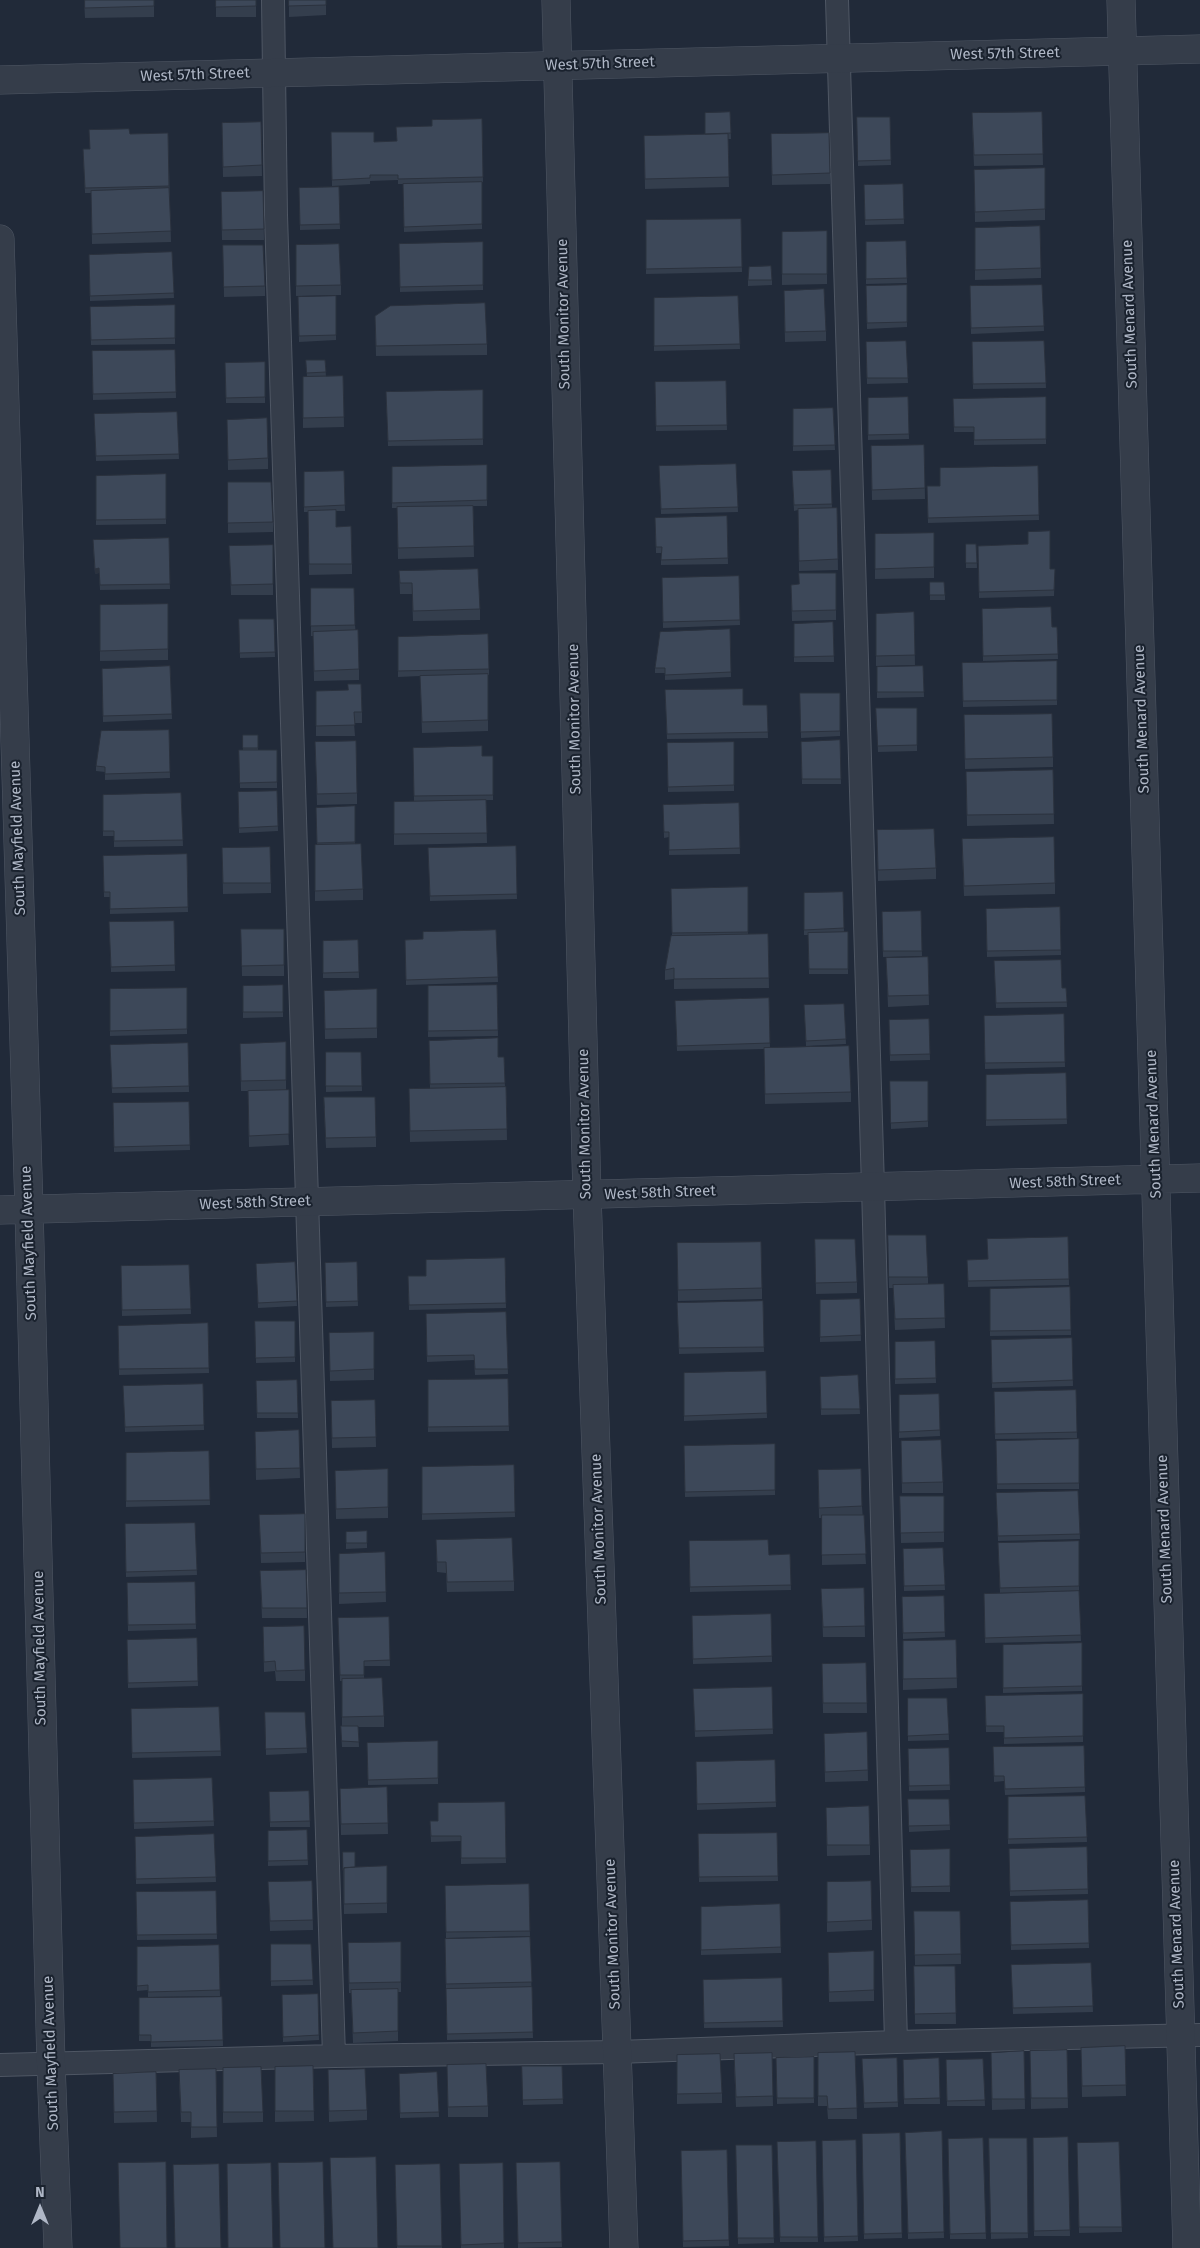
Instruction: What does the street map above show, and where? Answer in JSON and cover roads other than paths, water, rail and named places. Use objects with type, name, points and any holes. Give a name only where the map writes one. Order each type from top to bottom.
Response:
[{"type":"street","name":"South Monitor Avenue","points":[[556,0],[587,1195],[624,2248]]},
{"type":"street","name":"South Menard Avenue","points":[[1121,0],[1155,1179],[1190,2035],[1187,2248]]},
{"type":"street","name":"West 57th Street","points":[[0,80],[1200,49]]},
{"type":"street","name":"South Mayfield Avenue","points":[[0,239],[29,1209],[51,2064],[58,2248]]},
{"type":"street","name":"West 58th Street","points":[[0,1210],[1200,1178]]},
{"type":"lane","points":[[273,0],[276,215],[334,2056]]},
{"type":"lane","points":[[837,0],[873,1187],[896,2042]]},
{"type":"lane","points":[[0,2065],[334,2056],[617,2052],[896,2042],[1190,2035]]}]
